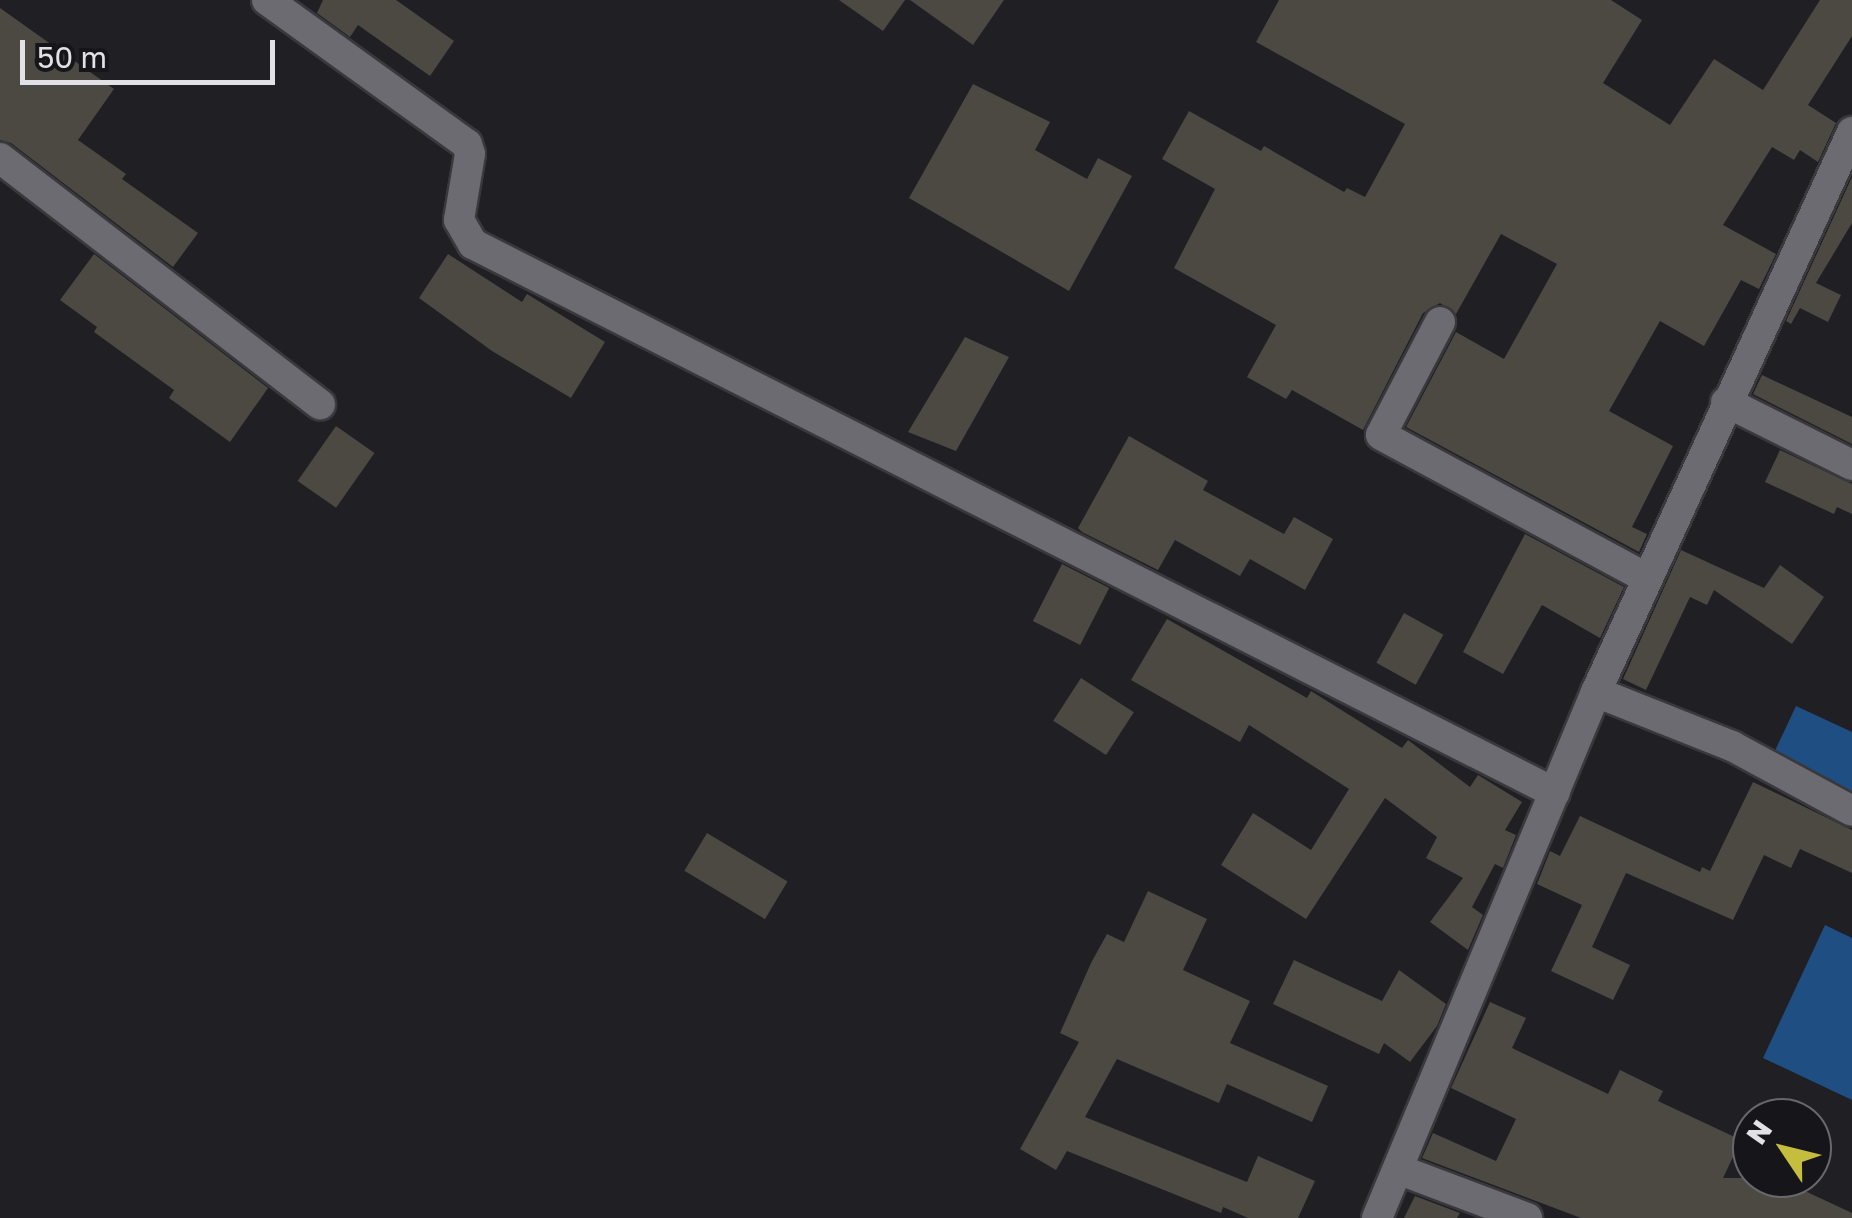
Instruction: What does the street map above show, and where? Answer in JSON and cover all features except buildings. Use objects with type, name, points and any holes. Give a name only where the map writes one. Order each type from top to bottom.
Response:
[{"type":"street","points":[[267,0],[467,144],[470,154],[459,220],[473,244],[1555,793]]},
{"type":"street","points":[[1377,1218],[1596,692],[1852,132]]},
{"type":"street","points":[[0,158],[320,404]]},
{"type":"street","points":[[1440,322],[1380,435],[1647,578]]},
{"type":"street","points":[[1726,402],[1852,464]]},
{"type":"street","points":[[1596,692],[1732,746],[1852,811]]},
{"type":"street","points":[[1400,1170],[1526,1218]]},
{"type":"water","points":[[1796,706],[1852,732],[1852,795],[1772,757]]},
{"type":"water","points":[[1825,925],[1852,938],[1852,1100],[1763,1058]]}]
